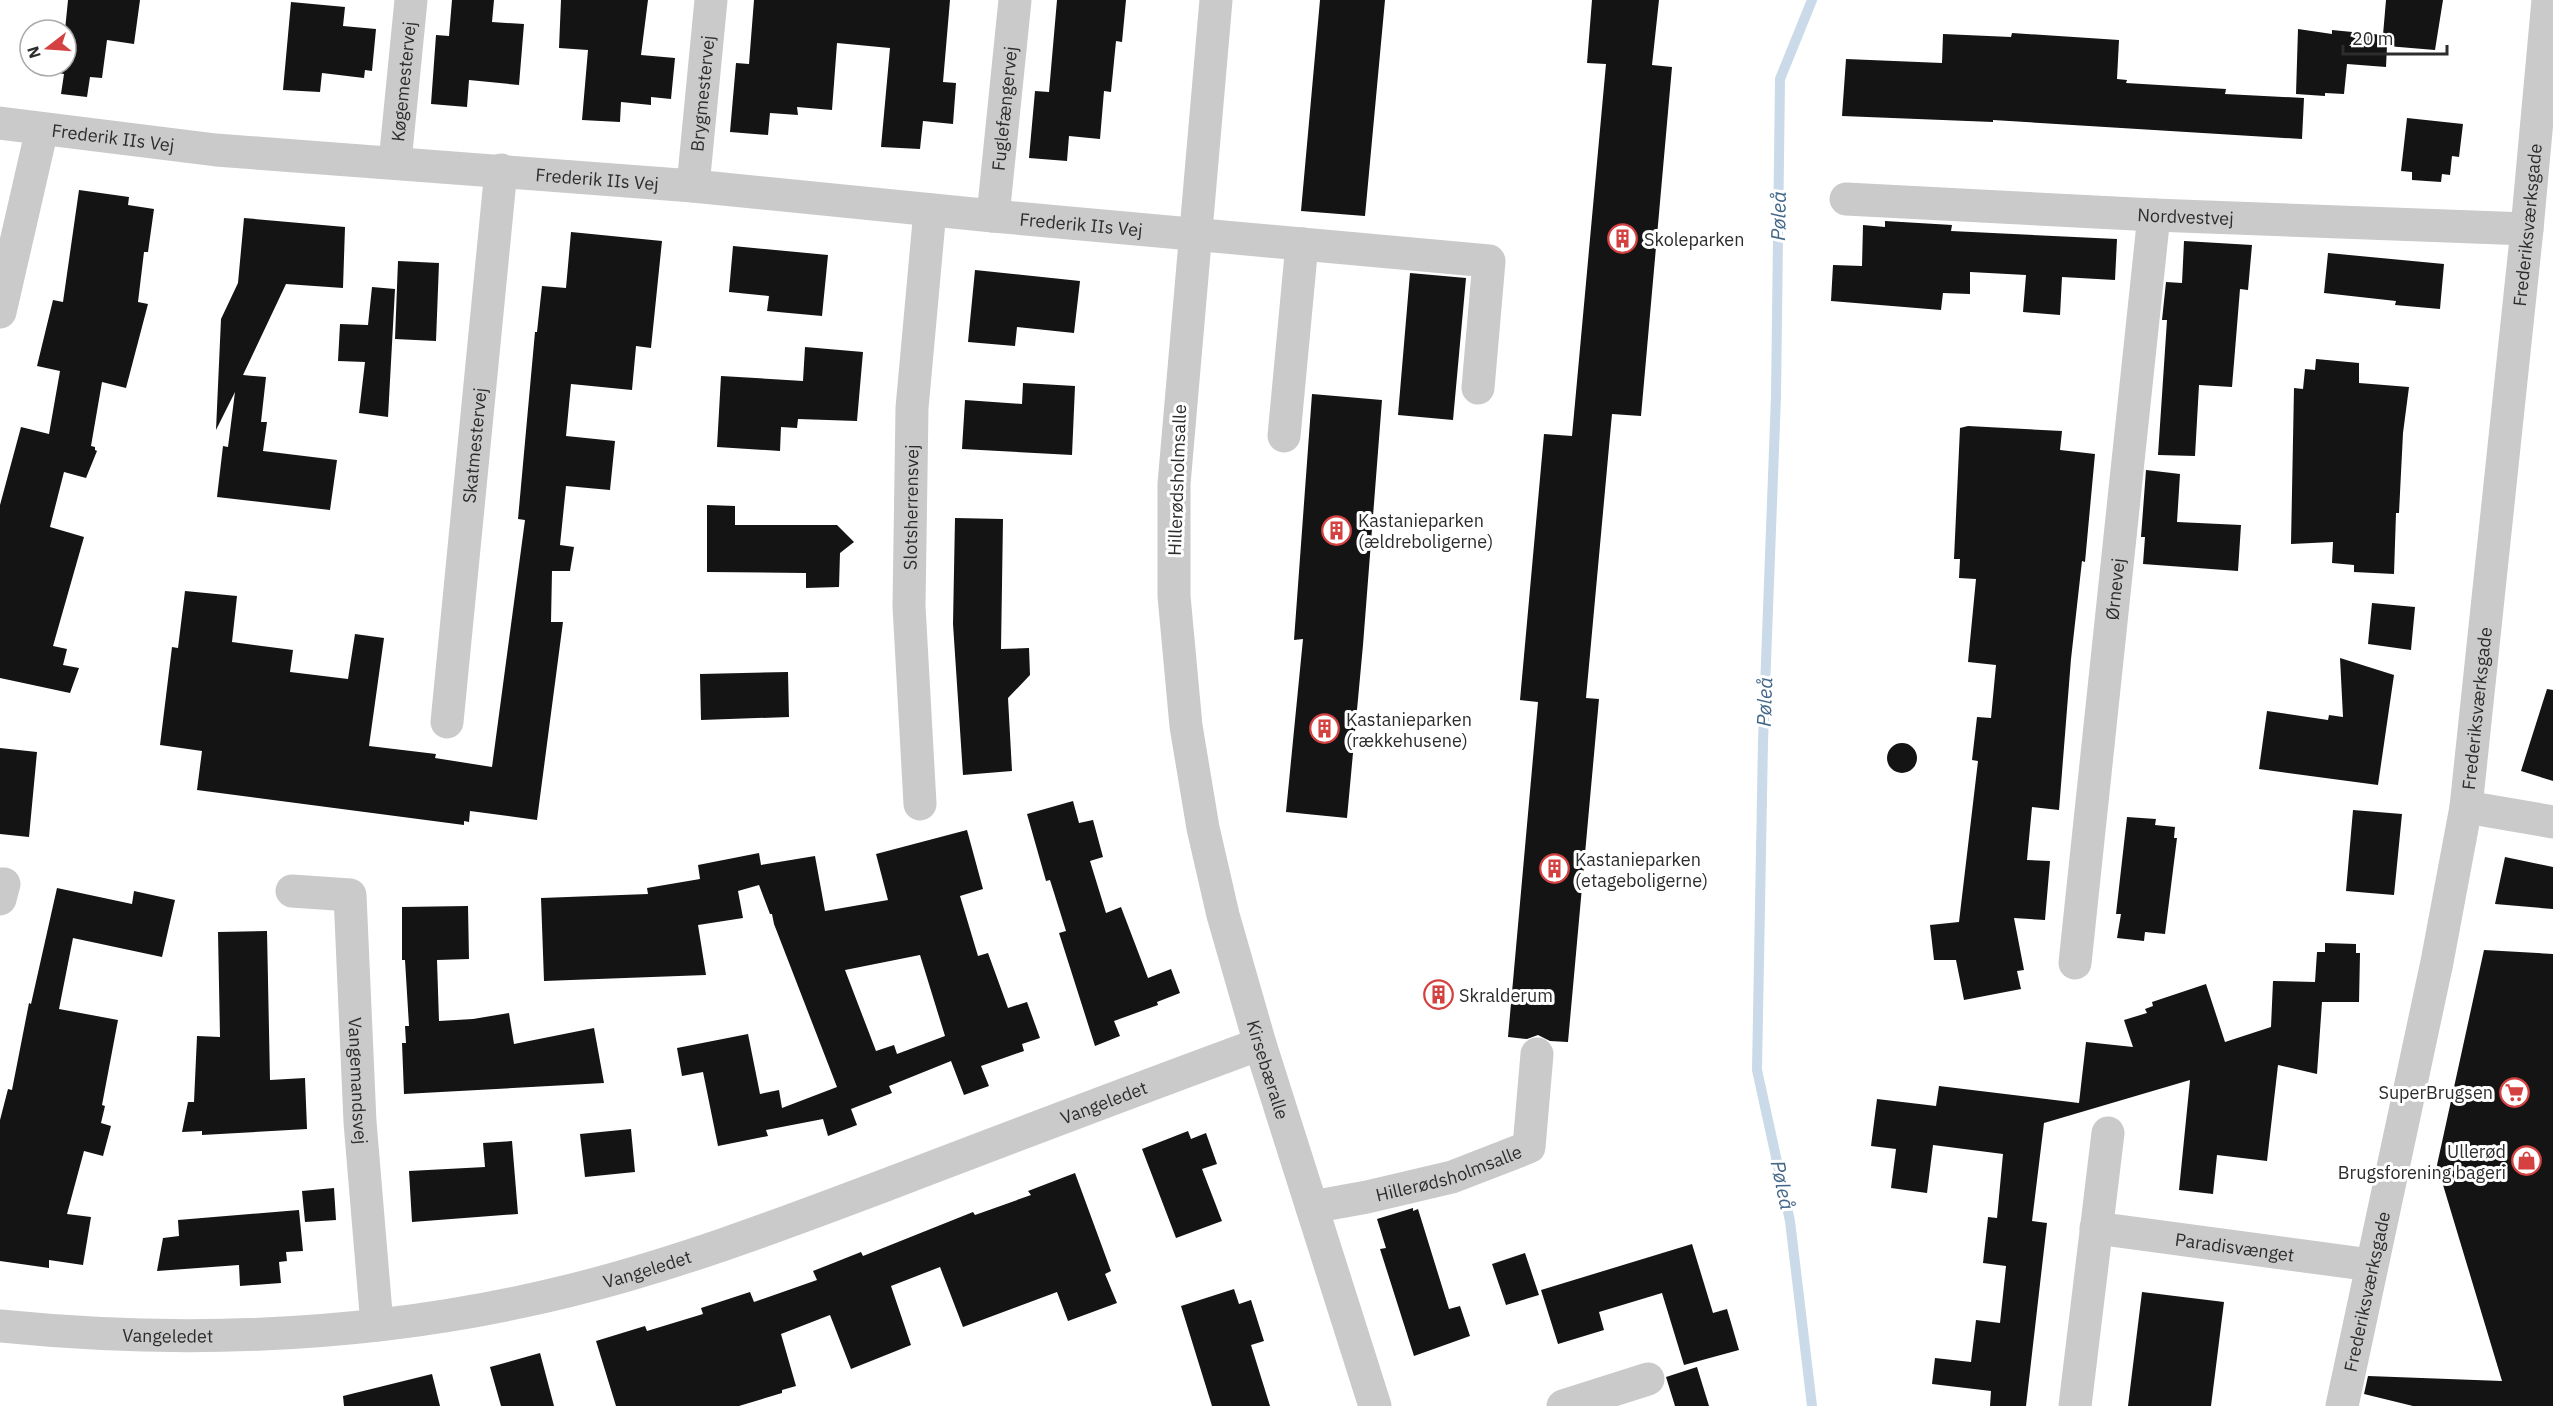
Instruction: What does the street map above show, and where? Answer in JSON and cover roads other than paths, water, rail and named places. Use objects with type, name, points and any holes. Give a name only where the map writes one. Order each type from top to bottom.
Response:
[{"type":"street","name":"Køgemestervej","points":[[395,162],[411,0]]},
{"type":"street","name":"Brygmestervej","points":[[693,186],[711,0]]},
{"type":"street","name":"Fuglefængervej","points":[[993,216],[1015,0]]},
{"type":"street","name":"Hillerødsholmsalle","points":[[1186,726],[1174,596],[1174,484],[1216,0]]},
{"type":"street","name":"Frederiksværksgade","points":[[2342,1406],[2437,962],[2466,807],[2487,623],[2548,0]]},
{"type":"street","name":"Frederik IIs Vej","points":[[0,123],[216,150],[693,186],[1194,234]]},
{"type":"street","points":[[0,312],[42,129]]},
{"type":"street","name":"Skatmestervej","points":[[447,722],[501,170]]},
{"type":"street","name":"Nordvestvej","points":[[1846,199],[2154,215],[2527,229]]},
{"type":"street","name":"Slotsherrensvej","points":[[920,804],[909,606],[912,408],[930,210]]},
{"type":"street","name":"Ørnevej","points":[[2075,963],[2154,215]]},
{"type":"street","points":[[1194,234],[1489,261],[1478,388]]},
{"type":"street","points":[[1284,436],[1302,244]]},
{"type":"street","name":"Kirsebæralle","points":[[1186,726],[1203,828],[1223,915],[1260,1044],[1375,1406]]},
{"type":"street","points":[[2466,807],[2553,822]]},
{"type":"street","points":[[0,884],[4,884],[0,900]]},
{"type":"street","name":"Vangemandsvej","points":[[292,891],[350,895],[360,1122],[377,1325]]},
{"type":"street","name":"Vangeledet","points":[[0,1326],[116,1335],[206,1336],[291,1333],[377,1325],[472,1312],[566,1292],[708,1251],[1260,1044]]},
{"type":"street","name":"Hillerødsholmsalle","points":[[1312,1207],[1452,1177],[1529,1147],[1537,1054]]},
{"type":"street","points":[[2075,1406],[2108,1133]]},
{"type":"street","name":"Paradisvænget","points":[[2096,1228],[2371,1265]]},
{"type":"street","points":[[1563,1406],[1648,1379]]},
{"type":"waterway","name":"Pøleå","points":[[1812,0],[1780,79],[1776,396],[1763,742],[1757,1070],[1790,1221],[1812,1406]]},
{"type":"place","name":"Skoleparken","points":[[1623,239]]},
{"type":"place","name":"Kastanieparken (ældreboligerne)","points":[[1337,530]]},
{"type":"place","name":"Kastanieparken (rækkehusene)","points":[[1325,729]]},
{"type":"place","name":"Kastanieparken (etageboligerne)","points":[[1554,869]]},
{"type":"place","name":"Skralderum","points":[[1438,995]]},
{"type":"place","name":"SuperBrugsen","points":[[2514,1092]]},
{"type":"place","name":"Ullerød Brugsforening bageri","points":[[2527,1161]]}]
